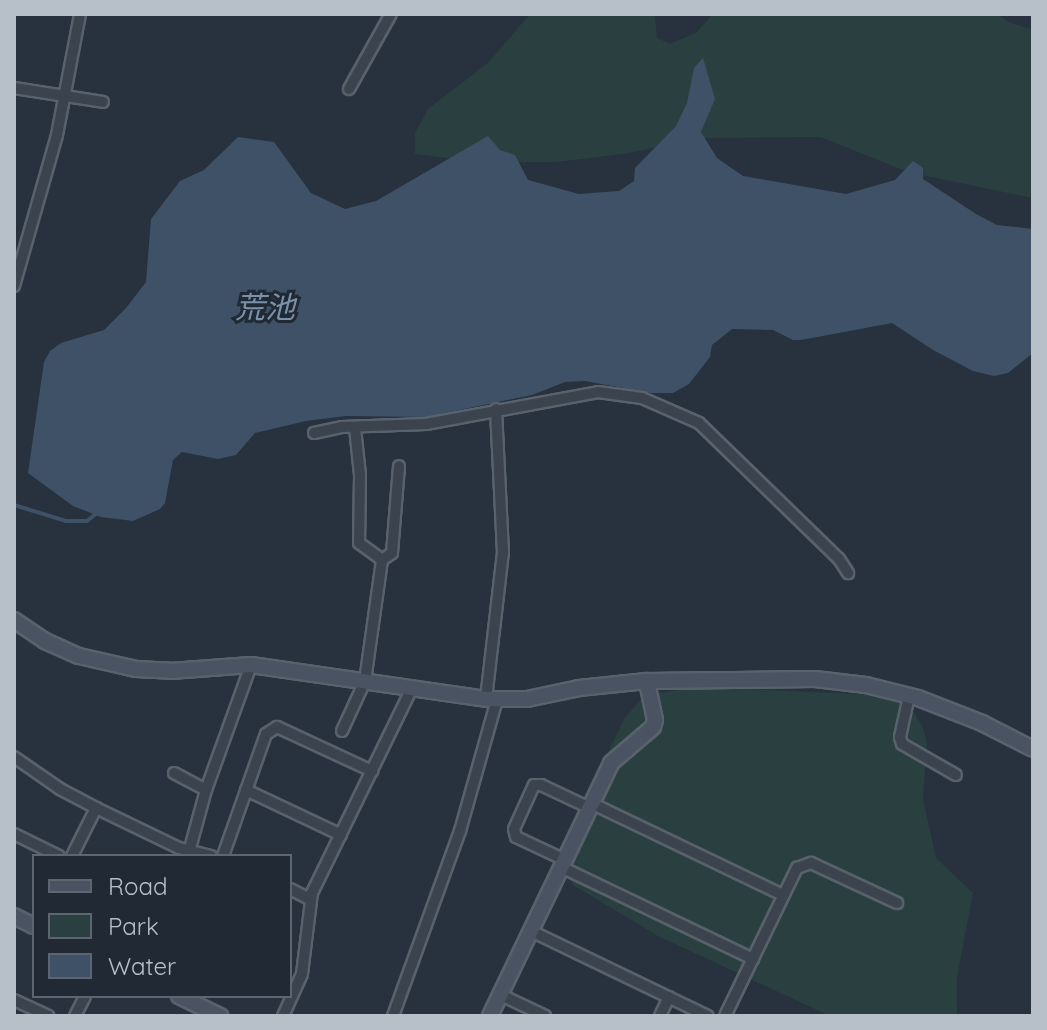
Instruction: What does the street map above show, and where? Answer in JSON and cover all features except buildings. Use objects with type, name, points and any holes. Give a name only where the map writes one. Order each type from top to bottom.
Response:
[{"type":"street","points":[[14,286],[18,261],[57,135],[80,14]]},
{"type":"street","points":[[349,89],[391,14]]},
{"type":"street","points":[[14,88],[103,102]]},
{"type":"street","points":[[314,433],[426,424],[598,392],[642,398],[689,416],[839,559],[848,573]]},
{"type":"street","points":[[393,1016],[460,831],[492,699],[503,553],[496,409]]},
{"type":"street","points":[[355,428],[360,475],[359,543],[382,560]]},
{"type":"street","points":[[342,731],[365,681],[382,560],[392,553],[399,466]]},
{"type":"street","points":[[14,620],[60,649],[112,664],[171,671],[251,665],[492,699],[527,699],[579,688],[647,681],[815,679],[866,685],[909,696],[982,723],[1033,749]]},
{"type":"street","points":[[189,852],[206,790],[251,665]]},
{"type":"street","points":[[490,1016],[616,756],[653,727],[647,681]]},
{"type":"street","points":[[292,996],[302,974],[310,899],[412,688]]},
{"type":"street","points":[[909,696],[900,737],[902,744],[956,775]]},
{"type":"street","points":[[224,854],[266,734],[278,726],[372,771]]},
{"type":"street","points":[[14,757],[60,789],[96,808],[189,852],[200,854]]},
{"type":"street","points":[[174,773],[206,790]]},
{"type":"street","points":[[753,959],[563,864],[516,837],[514,829],[534,785],[592,806],[783,895]]},
{"type":"street","points":[[246,790],[341,835]]},
{"type":"street","points":[[73,854],[96,808]]},
{"type":"street","points":[[14,834],[55,854]]},
{"type":"street","points":[[725,1016],[797,868],[809,862],[897,903]]},
{"type":"street","points":[[292,890],[310,899]]},
{"type":"street","points":[[14,916],[32,925]]},
{"type":"street","points":[[531,931],[708,1016]]},
{"type":"street","points":[[292,969],[302,974]]},
{"type":"street","points":[[501,995],[545,1016]]},
{"type":"street","points":[[660,1016],[669,997]]},
{"type":"street","points":[[75,1016],[84,998]]},
{"type":"street","points":[[183,998],[220,1016]]},
{"type":"street","points":[[14,1000],[49,1016]]},
{"type":"green space","points":[[530,14],[655,14],[657,38],[670,44],[696,33],[713,14],[997,14],[1008,22],[1033,30],[1033,198],[908,172],[821,137],[702,138],[623,154],[556,162],[478,162],[415,154],[415,133],[428,109],[489,62]]},
{"type":"green space","points":[[702,687],[899,696],[908,704],[923,727],[927,744],[923,799],[936,858],[973,893],[957,977],[957,1016],[830,1016],[658,936],[573,885],[563,866],[566,843],[624,719],[645,695]]},
{"type":"water","name":"荒池","points":[[703,58],[715,99],[701,132],[717,158],[743,176],[846,194],[895,180],[913,161],[923,168],[923,179],[976,214],[997,225],[1033,229],[1033,353],[1008,373],[994,376],[973,371],[892,323],[801,340],[793,340],[773,330],[732,329],[712,345],[710,357],[689,384],[673,393],[651,393],[585,381],[565,382],[532,395],[426,417],[346,416],[306,421],[255,433],[236,455],[218,459],[182,452],[173,460],[165,503],[160,509],[133,521],[101,517],[73,506],[28,473],[44,362],[50,351],[61,343],[104,330],[126,308],[146,282],[151,219],[180,181],[204,170],[238,137],[274,142],[311,193],[345,209],[376,201],[488,136],[500,150],[515,155],[528,180],[579,194],[619,191],[634,181],[635,168],[676,126],[687,103],[694,68]]},
{"type":"waterway","points":[[14,505],[66,521],[87,521],[98,512]]}]
